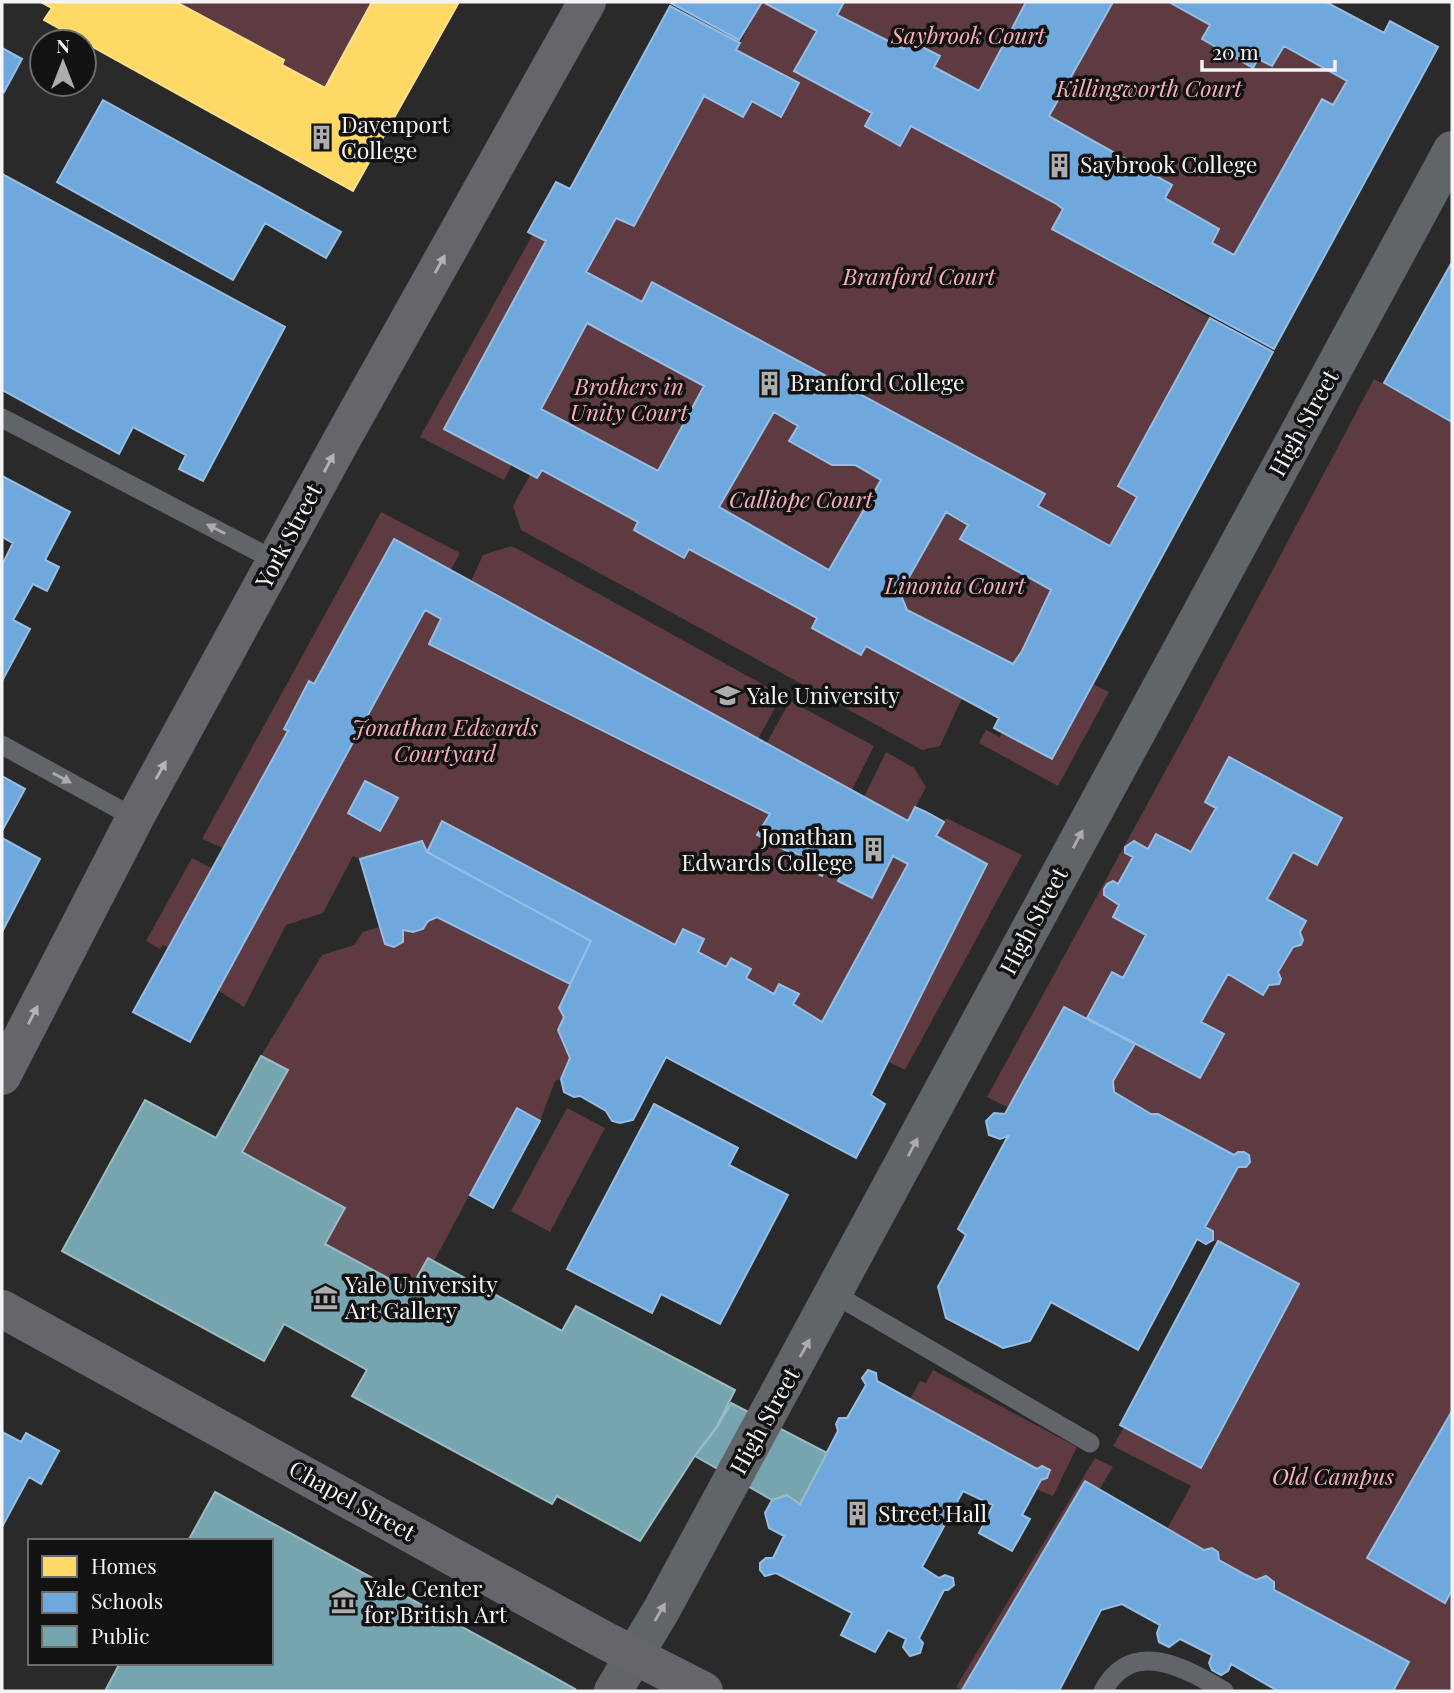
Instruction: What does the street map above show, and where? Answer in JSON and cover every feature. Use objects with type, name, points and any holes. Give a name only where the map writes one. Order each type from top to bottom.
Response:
[{"type":"main road","name":"York Street","points":[[2,1076],[135,818],[587,2]]},
{"type":"main road","name":"Chapel Street","points":[[2,1309],[634,1656],[704,1691]]},
{"type":"street","name":"High Street","points":[[613,1691],[662,1609],[834,1294],[1452,150]]},
{"type":"lane","points":[[2,418],[276,561]]},
{"type":"lane","points":[[2,745],[135,818]]},
{"type":"lane","points":[[834,1294],[1090,1443]]},
{"type":"lane","points":[[1103,1691],[1108,1682],[1127,1667],[1152,1659],[1192,1671],[1224,1691]]},
{"type":"green space","points":[[176,2],[372,2],[325,88],[282,65],[284,60]]},
{"type":"green space","name":"Branford Court","points":[[762,2],[817,31],[794,71],[872,113],[865,127],[900,145],[911,126],[1055,203],[1063,209],[1053,229],[1210,318],[1118,486],[1137,497],[1110,546],[1038,506],[1045,494],[653,282],[642,302],[586,272],[616,218],[634,226],[704,96],[752,101],[780,117],[736,50]]},
{"type":"green space","name":"Saybrook Court","points":[[844,2],[1026,2],[979,91],[934,67],[940,56],[909,40],[904,49],[837,15]]},
{"type":"green space","name":"Killingworth Court","points":[[1113,2],[1169,2],[1210,25],[1202,39],[1272,66],[1284,46],[1347,81],[1333,105],[1322,99],[1234,255],[1212,243],[1219,228],[1165,198],[1171,185],[1049,116]]},
{"type":"green space","points":[[533,234],[546,241],[444,428],[512,465],[504,480],[420,437]]},
{"type":"green space","name":"Brothers in Unity Court","points":[[587,323],[704,386],[658,471],[541,409]]},
{"type":"green space","name":"Old Campus","points":[[1374,379],[1452,422],[1452,1691],[1393,1691],[1408,1662],[1219,1560],[1218,1552],[1211,1548],[1204,1550],[1167,1529],[1191,1486],[1113,1446],[1124,1427],[1202,1468],[1299,1285],[1213,1240],[1213,1231],[1205,1227],[1238,1167],[1246,1167],[1249,1155],[1239,1152],[1234,1155],[1159,1114],[1151,1114],[1114,1092],[1113,1081],[1135,1044],[1200,1078],[1224,1034],[1201,1022],[1228,974],[1264,994],[1269,985],[1279,984],[1281,979],[1278,972],[1293,947],[1301,945],[1303,940],[1300,932],[1306,921],[1267,899],[1293,852],[1317,865],[1342,818],[1229,757],[1205,802],[1216,808],[1191,852],[1157,834],[1148,849],[1134,841],[1126,847],[1133,857],[1118,884],[1113,881],[1108,883],[1104,890],[1104,895],[1119,905],[1113,917],[1146,935],[1123,978],[1112,972],[1087,1018],[1064,1007],[1009,1108],[987,1097],[1185,735]]},
{"type":"green space","name":"Calliope Court","points":[[774,412],[798,426],[790,441],[820,458],[855,465],[881,480],[829,570],[719,507]]},
{"type":"green space","points":[[542,470],[638,522],[634,530],[683,557],[689,549],[817,618],[812,628],[861,654],[866,646],[962,698],[940,746],[922,750],[521,530],[513,506],[530,475],[537,478]]},
{"type":"green space","points":[[381,512],[460,553],[451,570],[393,539],[314,684],[309,681],[284,728],[288,731],[223,848],[202,839]]},
{"type":"green space","name":"Linonia Court","points":[[946,512],[968,525],[961,539],[1051,590],[1013,664],[907,610],[900,593]]},
{"type":"green space","points":[[512,546],[782,695],[758,739],[471,581],[483,555]]},
{"type":"green space","name":"Jonathan Edwards Courtyard","points":[[425,610],[441,619],[429,644],[770,814],[758,836],[805,858],[802,865],[822,876],[826,869],[840,877],[839,880],[872,897],[893,856],[908,864],[822,1022],[793,1004],[799,994],[779,984],[774,994],[746,978],[731,959],[726,967],[675,945],[443,822],[427,852],[422,841],[360,859],[353,856],[323,913],[286,925],[244,1007],[218,990]]},
{"type":"green space","points":[[1093,684],[1109,692],[1058,786],[979,743],[986,730],[1000,737],[1002,732],[1052,759]]},
{"type":"green space","points":[[790,701],[874,746],[852,790],[766,744]]},
{"type":"green space","points":[[886,752],[914,768],[926,787],[908,821],[864,797]]},
{"type":"green space","points":[[946,818],[1022,855],[905,1070],[887,1061],[987,865],[936,836]]},
{"type":"green space","points":[[192,858],[213,869],[169,948],[163,945],[160,949],[146,941]]},
{"type":"green space","points":[[437,917],[570,984],[559,1008],[564,1017],[559,1030],[570,1058],[561,1079],[555,1081],[540,1121],[516,1108],[434,1261],[428,1258],[410,1290],[325,1244],[344,1209],[242,1153],[287,1071],[261,1056],[322,955],[354,945],[363,932],[379,927],[385,943],[394,947],[403,942],[403,930],[423,930],[428,921]]},
{"type":"green space","points":[[567,1108],[605,1128],[550,1232],[511,1211]]},
{"type":"green space","points":[[933,1370],[1077,1447],[1053,1496],[1036,1489],[1041,1480],[1047,1478],[1049,1470],[1042,1466],[1037,1469],[910,1399],[920,1381],[926,1383]]},
{"type":"green space","points":[[1095,1458],[1113,1467],[1099,1490],[1084,1482],[962,1690],[956,1687]]},
{"type":"building: Homes","name":"Davenport College","points":[[41,2],[176,2],[284,60],[282,65],[325,88],[372,2],[459,2],[353,191],[98,50],[98,28],[58,28],[44,20],[52,8]]},
{"type":"building: Schools","points":[[669,2],[762,2],[739,40]]},
{"type":"building: Schools","name":"Saybrook College","points":[[763,2],[844,2],[837,15],[904,49],[909,40],[940,56],[934,67],[979,91],[1026,2],[1113,2],[1049,116],[1172,185],[1165,198],[1219,229],[1212,243],[1234,255],[1322,99],[1333,105],[1347,81],[1284,46],[1272,66],[1258,59],[1253,68],[1202,39],[1210,25],[1169,2],[1326,2],[1384,33],[1390,21],[1438,47],[1274,349],[1052,229],[1063,209],[1055,203],[911,126],[900,146],[865,126],[872,113],[794,71],[817,31]]},
{"type":"building: Schools","name":"Branford College","points":[[670,6],[740,43],[736,50],[799,83],[781,117],[752,101],[743,117],[704,96],[634,226],[616,218],[586,272],[642,302],[652,282],[1045,494],[1038,506],[1110,546],[1137,497],[1118,486],[1210,318],[1273,352],[1052,759],[994,728],[999,718],[866,646],[861,655],[812,628],[817,618],[689,549],[684,558],[634,530],[638,522],[542,470],[537,478],[444,429],[546,241],[528,232],[556,182],[570,189]],"holes":[[[587,323],[704,386],[658,471],[541,409]],[[774,412],[798,426],[789,441],[832,465],[855,465],[881,480],[829,570],[719,507]],[[946,512],[968,525],[960,539],[1051,590],[1013,664],[907,610],[900,593]]]},
{"type":"building: Schools","points":[[2,48],[22,59],[4,92],[2,90]]},
{"type":"building: Schools","points":[[103,100],[341,232],[326,258],[265,223],[233,280],[57,182]]},
{"type":"building: Schools","points":[[2,174],[285,327],[203,481],[179,469],[186,455],[133,427],[119,454],[2,390]]},
{"type":"building: Schools","points":[[1452,262],[1452,422],[1384,383]]},
{"type":"building: Schools","points":[[2,476],[70,512],[45,560],[59,567],[47,591],[33,584],[13,620],[30,629],[2,681],[2,565],[13,543],[2,537]]},
{"type":"building: Schools","name":"Jonathan Edwards College","points":[[394,539],[908,821],[915,807],[926,812],[944,822],[936,836],[987,864],[871,1095],[885,1104],[856,1158],[666,1057],[633,1120],[620,1123],[612,1121],[606,1111],[580,1096],[574,1097],[564,1092],[561,1079],[570,1058],[558,1030],[564,1017],[559,1008],[591,941],[427,852],[442,821],[675,945],[683,929],[704,939],[698,952],[726,967],[731,958],[751,969],[746,978],[774,994],[779,984],[799,994],[793,1004],[822,1022],[908,864],[893,856],[872,898],[838,881],[840,877],[826,869],[822,876],[801,865],[805,858],[757,835],[770,814],[429,644],[441,619],[425,610],[190,1042],[133,1012],[288,731],[284,729],[309,681],[314,684]]},
{"type":"building: Schools","points":[[1229,757],[1342,818],[1317,865],[1293,852],[1267,899],[1306,921],[1300,932],[1303,940],[1301,945],[1293,947],[1278,972],[1281,979],[1279,984],[1269,985],[1263,995],[1228,974],[1201,1022],[1224,1034],[1200,1078],[1087,1018],[1112,972],[1123,978],[1146,935],[1113,917],[1119,905],[1104,895],[1107,884],[1113,881],[1118,884],[1133,857],[1125,853],[1125,847],[1134,841],[1148,849],[1156,834],[1191,852],[1216,808],[1205,802]]},
{"type":"building: Schools","points":[[2,776],[25,789],[3,829],[2,828]]},
{"type":"building: Schools","points":[[365,781],[398,798],[380,831],[348,813]]},
{"type":"building: Schools","points":[[2,838],[40,859],[2,932]]},
{"type":"building: Schools","points":[[422,841],[427,852],[591,941],[570,984],[437,917],[428,921],[423,929],[413,932],[403,930],[403,942],[394,947],[385,944],[360,859]]},
{"type":"building: Schools","points":[[1064,1007],[1135,1044],[1113,1081],[1114,1092],[1151,1114],[1158,1114],[1234,1155],[1244,1152],[1249,1155],[1250,1162],[1246,1167],[1238,1167],[1205,1227],[1213,1231],[1213,1240],[1206,1244],[1197,1239],[1138,1350],[1051,1302],[1030,1341],[1003,1348],[946,1318],[938,1287],[966,1235],[958,1229],[1008,1136],[1000,1139],[989,1135],[986,1121],[994,1113],[1005,1114]]},
{"type":"building: Schools","points":[[654,1104],[738,1148],[729,1165],[788,1195],[720,1324],[661,1294],[652,1313],[567,1269]]},
{"type":"building: Schools","points":[[517,1108],[540,1121],[493,1208],[470,1195]]},
{"type":"building: Schools","points":[[1218,1241],[1299,1284],[1201,1468],[1120,1425]]},
{"type":"building: Schools","name":"Street Hall","points":[[868,1370],[876,1373],[877,1381],[1037,1469],[1042,1466],[1050,1470],[1047,1478],[1041,1480],[1022,1515],[1030,1519],[1012,1551],[979,1533],[993,1505],[963,1491],[922,1567],[939,1578],[945,1575],[953,1578],[954,1585],[944,1590],[919,1638],[923,1643],[920,1653],[910,1656],[903,1647],[906,1639],[888,1630],[875,1652],[841,1635],[852,1613],[776,1573],[765,1576],[760,1570],[760,1563],[766,1558],[773,1558],[784,1536],[769,1528],[765,1513],[772,1500],[787,1495],[800,1504],[838,1431],[836,1424],[839,1418],[847,1418],[866,1385],[862,1378]]},
{"type":"building: Schools","points":[[1452,1411],[1452,1590],[1445,1603],[1367,1558]]},
{"type":"building: Schools","points":[[2,1432],[21,1442],[26,1433],[59,1451],[41,1484],[29,1477],[2,1527]]},
{"type":"building: Schools","points":[[1085,1481],[1204,1550],[1212,1548],[1218,1552],[1219,1560],[1246,1575],[1256,1580],[1266,1576],[1274,1582],[1274,1590],[1409,1662],[1393,1691],[1278,1691],[1231,1664],[1228,1671],[1221,1675],[1212,1670],[1209,1663],[1212,1655],[1180,1639],[1169,1647],[1159,1642],[1157,1633],[1160,1625],[1122,1604],[1101,1610],[1059,1691],[962,1690]]},
{"type":"building: Public","name":"Yale University Art Gallery","points":[[261,1056],[288,1070],[242,1152],[345,1208],[325,1244],[410,1290],[428,1258],[562,1331],[576,1306],[735,1390],[717,1426],[640,1541],[557,1496],[552,1504],[352,1396],[367,1370],[284,1324],[264,1361],[62,1251],[145,1100],[216,1138]]},
{"type":"building: Public","points":[[731,1403],[827,1453],[800,1504],[787,1495],[772,1500],[695,1456],[718,1426]]},
{"type":"building: Public","name":"Yale Center for British Art","points":[[215,1492],[575,1689],[105,1691],[119,1665],[273,1665],[273,1539],[189,1539]]},
{"type":"place","name":"Davenport College","points":[[321,138]]},
{"type":"place","name":"Saybrook College","points":[[1060,165]]},
{"type":"place","name":"Branford College","points":[[770,383]]},
{"type":"place","name":"Yale University","points":[[727,696]]},
{"type":"place","name":"Jonathan Edwards College","points":[[873,850]]},
{"type":"place","name":"Yale University Art Gallery","points":[[325,1298]]},
{"type":"place","name":"Street Hall","points":[[858,1514]]},
{"type":"place","name":"Yale Center for British Art","points":[[344,1602]]}]
